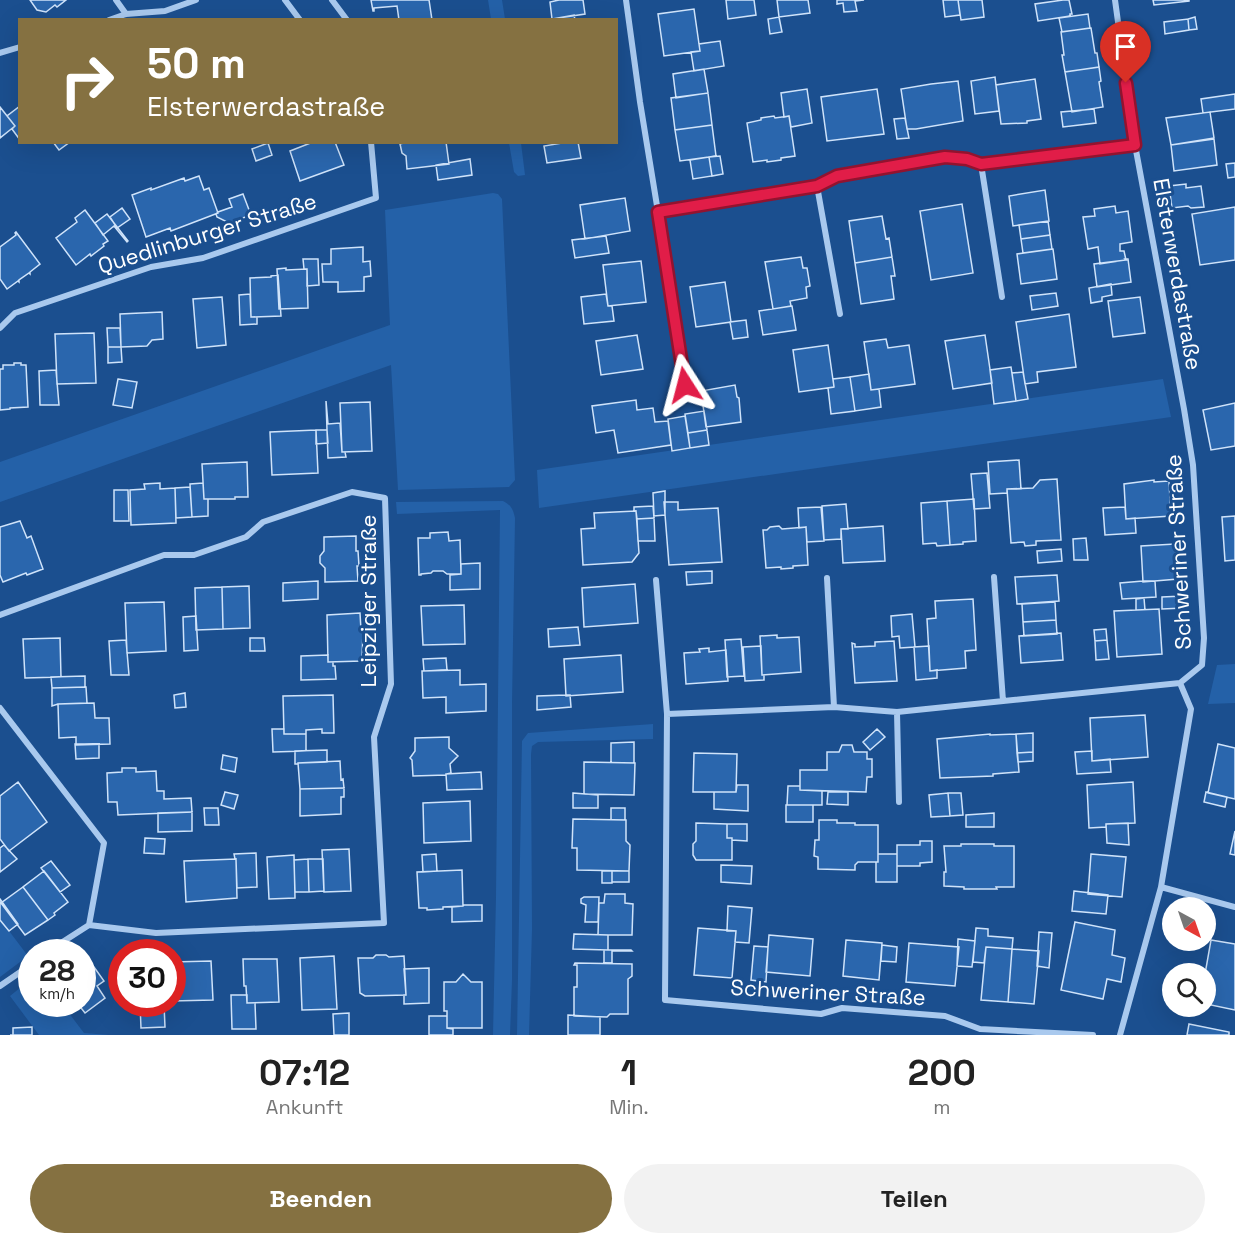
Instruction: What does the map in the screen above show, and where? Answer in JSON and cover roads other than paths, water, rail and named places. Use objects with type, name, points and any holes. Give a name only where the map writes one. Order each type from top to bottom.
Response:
[{"type":"street","points":[[116,0],[126,14]]},
{"type":"street","points":[[115,18],[126,14],[165,11],[196,0]]},
{"type":"street","points":[[285,0],[298,18]]},
{"type":"street","points":[[332,0],[346,18]]},
{"type":"street","points":[[626,0],[685,385]]},
{"type":"street","name":"Elsterwerdastraße","points":[[1115,0],[1135,145],[1184,409]]},
{"type":"street","points":[[0,53],[18,48]]},
{"type":"street","name":"Quedlinburger Straße","points":[[0,328],[15,314],[151,267],[203,258],[376,198],[371,144]]},
{"type":"street","points":[[658,212],[817,186],[837,176],[945,157],[967,159],[981,164],[1135,145]]},
{"type":"street","points":[[981,164],[1002,297]]},
{"type":"street","points":[[817,186],[840,314]]},
{"type":"street","name":"Schweriner Straße","points":[[667,714],[834,707],[897,712],[1180,683],[1202,666],[1204,638],[1193,465],[1184,409]]},
{"type":"street","name":"Leipziger Straße","points":[[0,615],[164,555],[194,555],[246,537],[263,522],[352,492],[385,498],[391,684],[374,737],[384,922],[156,933],[89,925]]},
{"type":"street","points":[[994,577],[1003,701]]},
{"type":"street","points":[[827,578],[834,707]]},
{"type":"street","name":"Schweriner Straße","points":[[657,580],[667,714],[665,1000],[821,1014],[842,1008],[945,1016],[980,1029],[1093,1035]]},
{"type":"street","name":"Schweriner Straße","points":[[1120,1035],[1161,887],[1191,709],[1180,683]]},
{"type":"street","points":[[0,708],[104,843],[89,925],[67,939]]},
{"type":"street","points":[[897,712],[899,802]]},
{"type":"street","points":[[1161,887],[1235,907]]},
{"type":"street","points":[[0,986],[18,974]]}]
